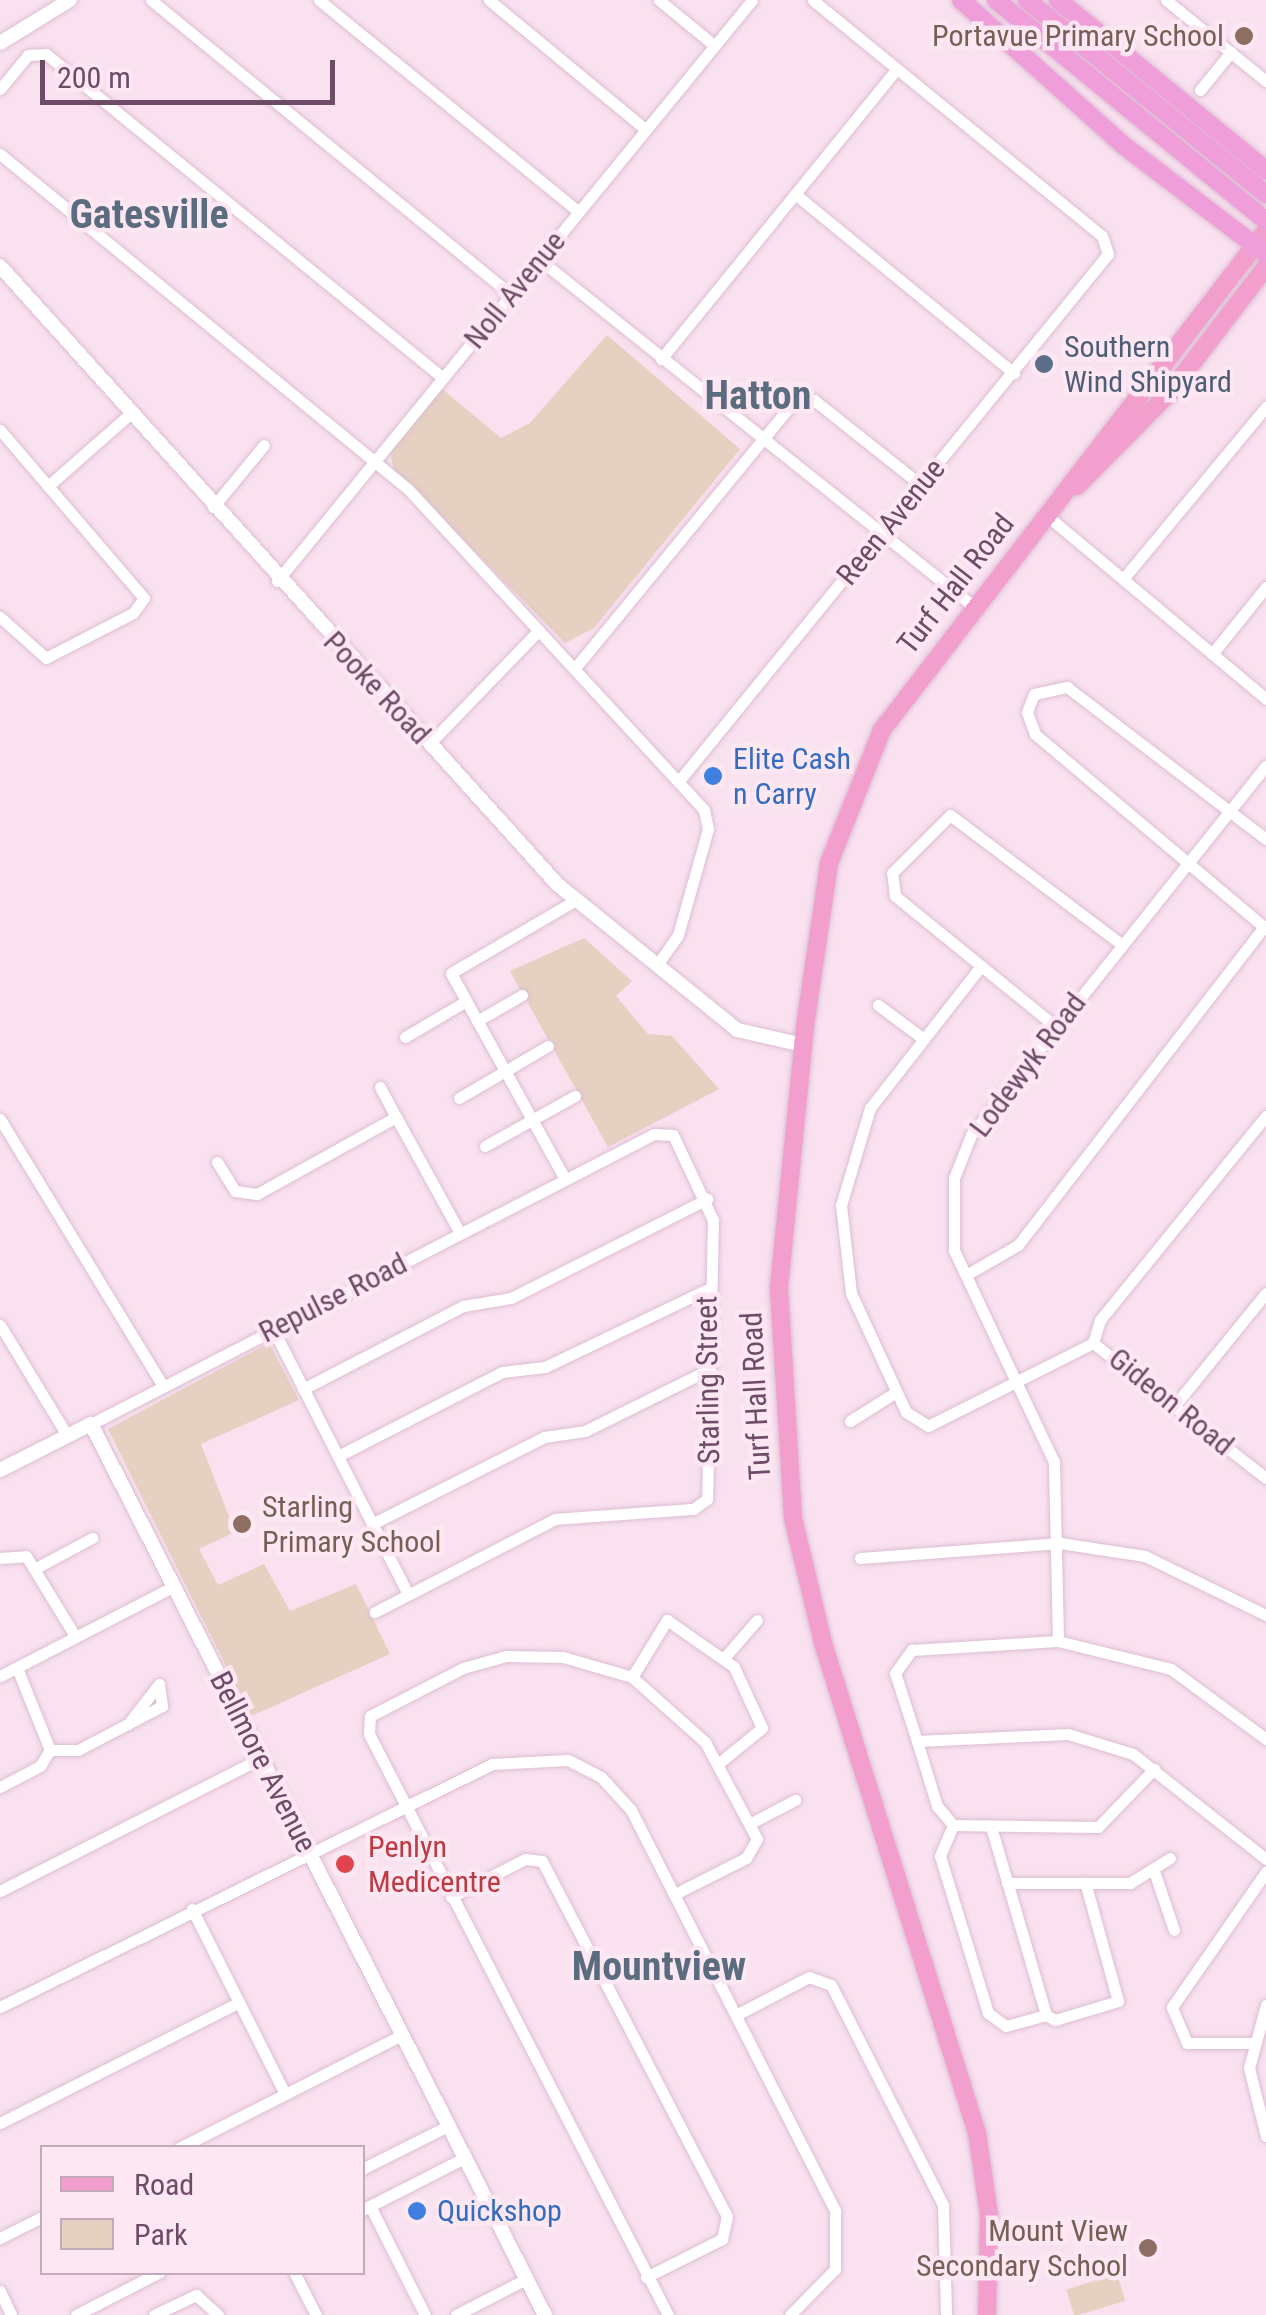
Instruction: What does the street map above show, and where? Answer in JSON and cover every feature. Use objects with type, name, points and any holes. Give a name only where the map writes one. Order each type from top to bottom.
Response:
[{"type":"highway","points":[[961,0],[1262,244]]},
{"type":"highway","points":[[996,0],[1266,221]]},
{"type":"highway","points":[[1027,0],[1266,194]]},
{"type":"highway","points":[[1058,0],[1266,170]]},
{"type":"main road","name":"Turf Hall Road","points":[[986,2315],[990,2241],[977,2133],[822,1643],[793,1518],[778,1303],[803,1045],[846,806],[882,730],[973,606],[1262,244]]},
{"type":"main road","name":"Turf Hall Road","points":[[1045,514],[1170,392],[1266,267]]},
{"type":"street","points":[[0,43],[70,0]]},
{"type":"street","points":[[151,0],[511,295]]},
{"type":"street","points":[[319,0],[579,212]]},
{"type":"street","points":[[489,0],[646,130]]},
{"type":"street","points":[[659,0],[715,46]]},
{"type":"street","name":"Noll Avenue","points":[[277,581],[752,0]]},
{"type":"street","points":[[661,359],[896,70],[813,0]]},
{"type":"street","points":[[1166,0],[1266,82]]},
{"type":"street","points":[[1200,90],[1231,52]]},
{"type":"street","points":[[0,89],[28,55],[46,54],[443,378]]},
{"type":"street","name":"Reen Avenue","points":[[678,782],[1104,263],[1102,236],[896,70]]},
{"type":"street","points":[[0,154],[376,461],[678,782],[709,826],[678,935],[657,965]]},
{"type":"street","points":[[795,194],[1014,374]]},
{"type":"street","points":[[540,260],[879,538],[973,606]]},
{"type":"street","name":"Pooke Road","points":[[0,266],[277,581],[576,900],[746,1036],[803,1045]]},
{"type":"street","points":[[574,668],[792,402],[810,398],[922,486]]},
{"type":"street","points":[[1123,579],[1266,406]]},
{"type":"street","points":[[48,486],[131,413]]},
{"type":"street","points":[[0,617],[46,658],[133,613],[144,598],[2,435]]},
{"type":"street","points":[[213,507],[264,445]]},
{"type":"street","points":[[1045,514],[1266,699]]},
{"type":"street","points":[[1212,654],[1266,587]]},
{"type":"street","points":[[430,744],[539,630]]},
{"type":"street","points":[[966,1275],[1018,1245],[1262,939],[1258,916],[1035,734],[1027,712],[1034,694],[1067,687],[1266,838]]},
{"type":"street","name":"Lodewyk Road","points":[[1058,1641],[1060,1543],[1054,1462],[954,1250],[954,1178],[971,1135],[1266,766]]},
{"type":"street","points":[[1055,1026],[888,888],[932,824],[950,815],[1121,944]]},
{"type":"street","points":[[565,1180],[466,1001],[454,966],[576,900]]},
{"type":"street","name":"Gideon Road","points":[[980,966],[921,1037],[870,1108],[841,1206],[850,1293],[912,1421],[928,1426],[1093,1343],[1265,1474]]},
{"type":"street","points":[[477,1022],[522,995]]},
{"type":"street","points":[[405,1036],[466,1001]]},
{"type":"street","points":[[878,1005],[921,1037]]},
{"type":"street","points":[[459,1098],[548,1046]]},
{"type":"street","points":[[380,1086],[460,1233]]},
{"type":"street","points":[[485,1146],[576,1096]]},
{"type":"street","points":[[1093,1343],[1100,1320],[1266,1116]]},
{"type":"street","points":[[217,1162],[236,1192],[257,1194],[396,1117]]},
{"type":"street","points":[[0,1119],[163,1386]]},
{"type":"street","name":"Repulse Road","points":[[0,1470],[460,1233],[668,1132],[708,1199]]},
{"type":"street","points":[[303,1389],[463,1306],[512,1298],[708,1199]]},
{"type":"street","name":"Starling Street","points":[[376,1612],[555,1519],[700,1506],[710,1492],[706,1372],[708,1199]]},
{"type":"street","points":[[338,1456],[502,1372],[545,1367],[706,1290]]},
{"type":"street","points":[[1176,1404],[1266,1293]]},
{"type":"street","points":[[0,1325],[67,1435]]},
{"type":"street","points":[[273,1329],[408,1594]]},
{"type":"street","points":[[372,1524],[544,1437],[576,1435],[706,1372]]},
{"type":"street","points":[[850,1420],[896,1392]]},
{"type":"street","name":"Bellmore Avenue","points":[[91,1424],[545,2315]]},
{"type":"street","points":[[36,1568],[92,1538]]},
{"type":"street","points":[[860,1558],[1060,1543],[1145,1556],[1266,1615]]},
{"type":"street","points":[[0,1558],[22,1552],[36,1568],[75,1636]]},
{"type":"street","points":[[0,1676],[174,1586]]},
{"type":"street","points":[[632,1677],[667,1620],[724,1658],[744,1680],[762,1728],[719,1764]]},
{"type":"street","points":[[724,1658],[757,1620]]},
{"type":"street","points":[[1154,1769],[1098,1826],[992,1830],[954,1826],[937,1806],[895,1673],[912,1650],[1058,1641],[1171,1669],[1266,1739]]},
{"type":"street","points":[[668,2315],[368,1734],[377,1710],[506,1656],[564,1657],[632,1677],[686,1720],[719,1764],[751,1822],[752,1852],[675,1894]]},
{"type":"street","points":[[17,1668],[50,1750]]},
{"type":"street","points":[[50,1750],[73,1752],[128,1724]]},
{"type":"street","points":[[917,1741],[1068,1734],[1154,1769],[1266,1859]]},
{"type":"street","points":[[0,1787],[40,1766],[50,1750]]},
{"type":"street","points":[[0,1891],[261,1758]]},
{"type":"street","points":[[0,2006],[308,1850],[505,1759],[568,1760],[624,1799],[838,2221],[835,2269],[795,2314]]},
{"type":"street","points":[[751,1822],[795,1800]]},
{"type":"street","points":[[954,1826],[940,1856],[988,2013],[1006,2026],[1046,2015]]},
{"type":"street","points":[[992,1830],[1046,2015],[1055,2020],[1118,2001],[1085,1882]]},
{"type":"street","points":[[1007,1884],[1085,1882],[1155,1874],[1170,1858]]},
{"type":"street","points":[[452,1896],[525,1859],[542,1861],[728,2216],[722,2238],[646,2276]]},
{"type":"street","points":[[1251,2043],[1186,2043],[1172,2007],[1266,1872]]},
{"type":"street","points":[[1155,1874],[1174,1930]]},
{"type":"street","points":[[192,1909],[285,2094]]},
{"type":"street","points":[[736,2014],[808,1977],[830,1985],[944,2205],[946,2315]]},
{"type":"street","points":[[0,2123],[238,2003]]},
{"type":"street","points":[[1266,2006],[1251,2043],[1266,2136]]},
{"type":"street","points":[[185,2145],[402,2035]]},
{"type":"street","points":[[365,2168],[448,2126]]},
{"type":"street","points":[[425,2315],[366,2208],[464,2158]]},
{"type":"street","points":[[0,2238],[40,2218]]},
{"type":"street","points":[[76,2315],[154,2275]]},
{"type":"street","points":[[296,2275],[316,2315]]},
{"type":"street","points":[[456,2315],[526,2279]]},
{"type":"street","points":[[0,2291],[11,2315]]},
{"type":"street","points":[[154,2315],[196,2296],[218,2315]]},
{"type":"green space","points":[[607,335],[740,449],[594,628],[565,643],[394,470],[390,451],[441,388],[501,438],[530,423]]},
{"type":"green space","points":[[584,938],[632,981],[616,996],[648,1034],[672,1036],[719,1089],[608,1147],[510,971]]},
{"type":"green space","name":"Starling Primary School","points":[[269,1343],[299,1400],[201,1444],[235,1532],[199,1549],[218,1585],[264,1564],[290,1611],[356,1584],[390,1654],[251,1716],[108,1429]]},
{"type":"green space","points":[[1117,2274],[1125,2301],[1074,2315],[1066,2289]]},
{"type":"place","name":"Portavue Primary School","points":[[1244,36]]},
{"type":"place","name":"Southern Wind Shipyard","points":[[1044,364]]},
{"type":"place","name":"Elite Cash n Carry","points":[[713,776]]},
{"type":"place","name":"Starling Primary School","points":[[242,1524]]},
{"type":"place","name":"Penlyn Medicentre","points":[[345,1864]]},
{"type":"place","name":"Quickshop","points":[[417,2211]]},
{"type":"place","name":"Mount View Secondary School","points":[[1148,2248]]},
{"type":"district","name":"Gatesville","points":[[149,215]]},
{"type":"district","name":"Hatton","points":[[758,396]]},
{"type":"district","name":"Mountview","points":[[659,1967]]}]
